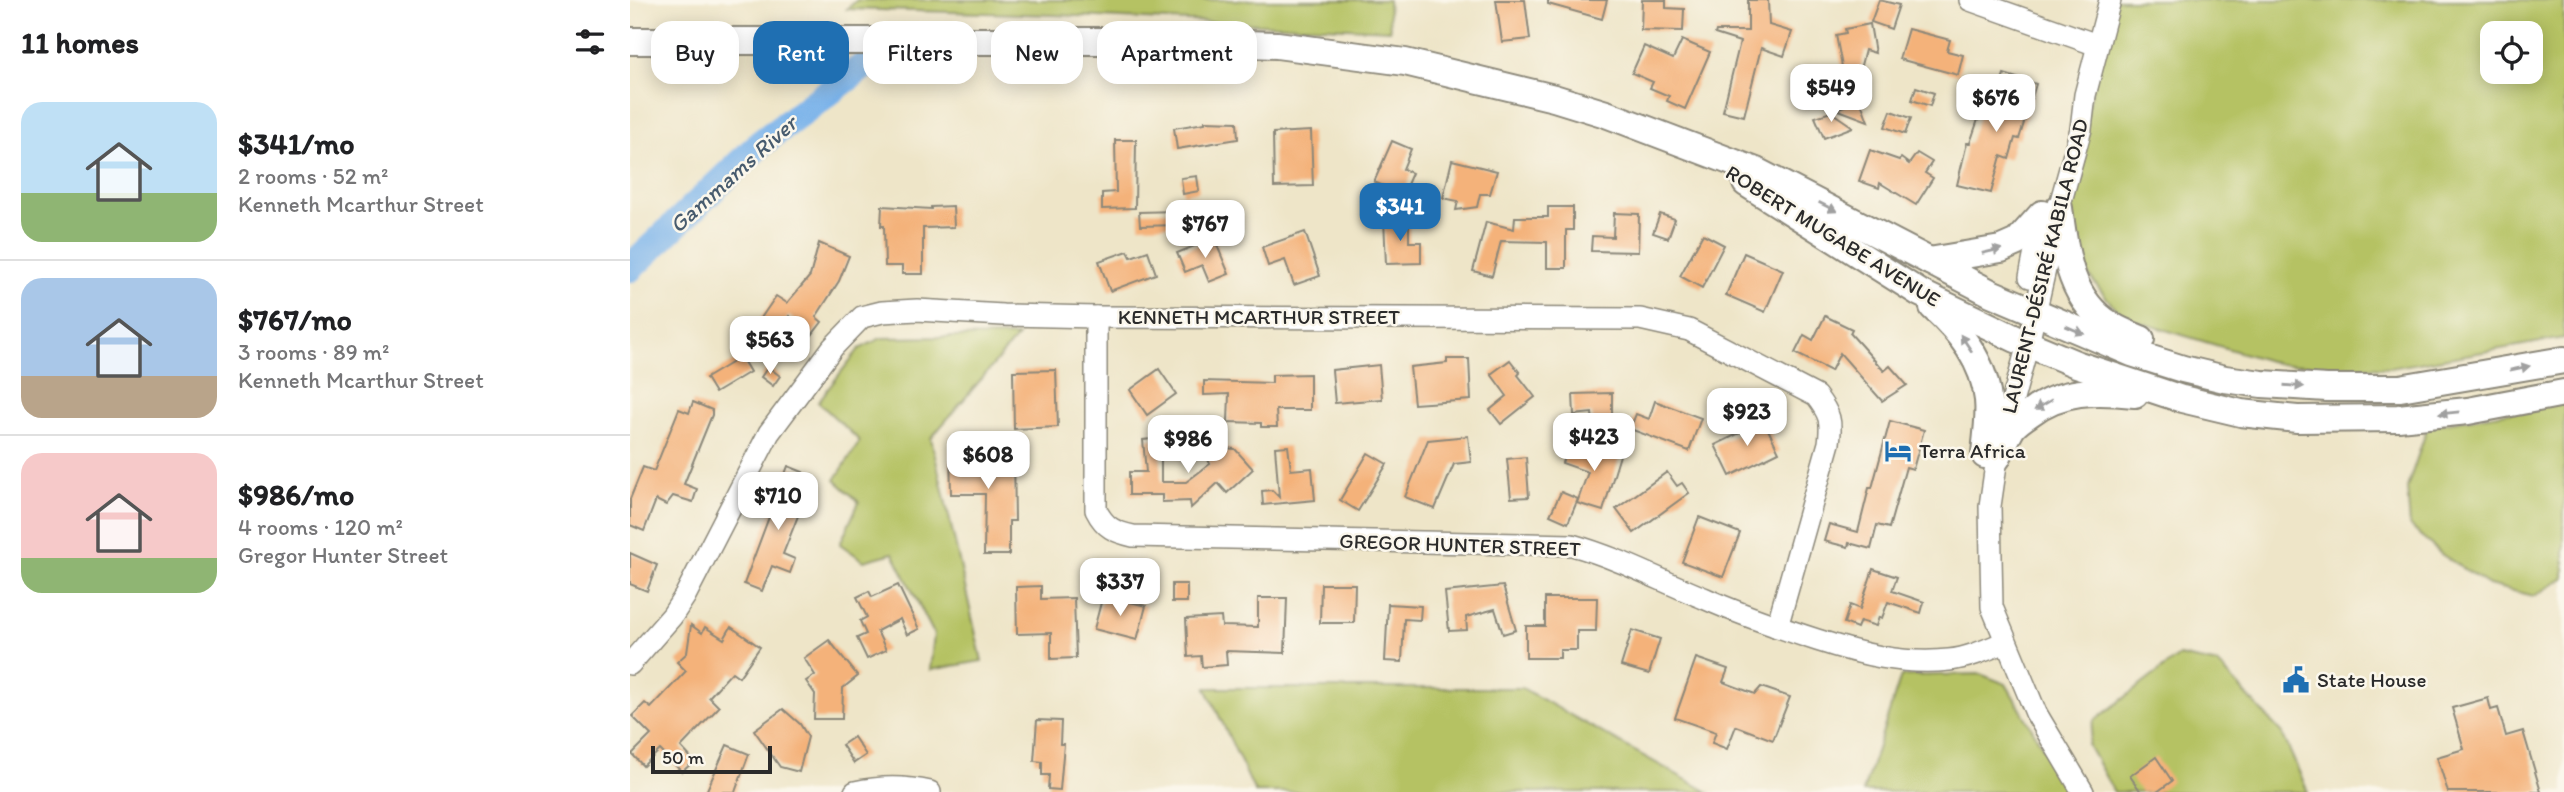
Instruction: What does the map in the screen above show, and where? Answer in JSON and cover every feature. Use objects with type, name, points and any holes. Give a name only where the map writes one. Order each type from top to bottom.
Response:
[{"type":"main road","name":"ROBERT MUGABE AVENUE","points":[[630,41],[1148,41],[1277,45],[1405,62],[1580,106],[1676,140],[1756,171],[2030,310],[2132,353],[2225,379],[2327,388],[2400,388],[2564,360]]},
{"type":"main road","name":"ROBERT MUGABE AVENUE","points":[[1676,140],[1920,293],[2022,342],[2121,380],[2182,399],[2241,413],[2297,419],[2398,418],[2468,411],[2564,393]]},
{"type":"main road","points":[[1929,261],[2001,249],[2017,242],[2050,211],[2069,269],[2082,296],[2094,312],[2110,325],[2166,351],[2262,384]]},
{"type":"main road","points":[[1920,293],[1956,329],[1971,349],[1981,372],[1988,401],[1991,457]]},
{"type":"main road","points":[[1991,457],[2014,426],[2040,404],[2056,397],[2109,391],[2182,399]]},
{"type":"street","points":[[1970,0],[2097,45]]},
{"type":"street","name":"LAURENT-DÉSIRÉ KABILA ROAD","points":[[2083,792],[2036,713],[1992,607],[1991,457],[2030,310],[2050,211],[2081,129],[2085,95],[2110,0]]},
{"type":"street","name":"KENNETH MCARTHUR STREET","points":[[630,664],[685,597],[769,433],[833,347],[862,317],[882,312],[917,310],[1096,317],[1640,319],[1689,330],[1816,396],[1826,409],[1831,425],[1829,443],[1777,627]]},
{"type":"street","name":"GREGOR HUNTER STREET","points":[[1096,317],[1096,510],[1103,524],[1116,533],[1133,536],[1572,545],[1608,554],[1704,599],[1777,627],[1866,656],[1919,662],[1951,660],[1979,653],[2005,642]]},
{"type":"street","points":[[855,792],[878,787],[909,787],[930,792]]},
{"type":"green space","points":[[857,0],[1388,0],[1390,30],[1257,24],[1257,21],[847,9]]},
{"type":"green space","points":[[2112,0],[2564,0],[2564,338],[2390,368],[2279,364],[2122,317],[2089,276],[2066,209]]},
{"type":"green space","points":[[1018,336],[931,438],[982,661],[930,670],[934,634],[893,553],[864,561],[840,544],[859,502],[835,480],[860,441],[818,402],[859,349],[881,338]]},
{"type":"green space","points":[[2564,403],[2564,578],[2534,596],[2489,585],[2441,554],[2410,526],[2407,488],[2428,426]]},
{"type":"green space","points":[[2179,656],[2218,664],[2282,733],[2308,792],[2114,792],[2088,745],[2094,721]]},
{"type":"green space","points":[[1980,674],[2006,684],[2069,792],[1863,792],[1901,676]]},
{"type":"green space","points":[[1206,688],[1522,688],[1708,792],[1255,792]]},
{"type":"building","points":[[1496,0],[1525,0],[1530,39],[1502,42]]},
{"type":"building","points":[[1548,0],[1607,0],[1602,19],[1548,4]]},
{"type":"building","points":[[1642,0],[1666,0],[1666,8],[1684,9],[1683,31],[1641,30]]},
{"type":"building","points":[[1748,0],[1768,0],[1769,25],[1792,32],[1784,56],[1761,48],[1744,116],[1723,111],[1740,42],[1715,34],[1716,31],[1748,31]]},
{"type":"building","points":[[1879,0],[1899,5],[1891,29],[1871,22]]},
{"type":"building","points":[[1870,24],[1875,53],[1865,50],[1860,69],[1843,72],[1836,35],[1846,33],[1845,29]]},
{"type":"building","points":[[1908,29],[1950,40],[1947,51],[1963,55],[1958,75],[1899,59]]},
{"type":"building","points":[[1682,40],[1710,52],[1685,109],[1667,101],[1669,96],[1650,88],[1653,82],[1632,73],[1644,46],[1673,59]]},
{"type":"building","points":[[2004,74],[2036,84],[2019,139],[2015,138],[2009,159],[2001,156],[1991,193],[1957,185],[1967,143],[1970,143],[1983,105],[1993,108]]},
{"type":"building","points":[[1824,77],[1838,82],[1832,100],[1818,94]]},
{"type":"building","points":[[1916,87],[1934,93],[1930,106],[1912,100]]},
{"type":"building","points":[[1860,100],[1868,121],[1836,109]]},
{"type":"building","points":[[1891,111],[1911,118],[1905,134],[1885,127]]},
{"type":"building","points":[[1831,112],[1853,127],[1824,138],[1815,117]]},
{"type":"building","points":[[1205,121],[1237,122],[1238,139],[1177,149],[1174,128]]},
{"type":"building","points":[[1311,131],[1313,186],[1274,187],[1273,133]]},
{"type":"building","points":[[1115,140],[1136,140],[1135,208],[1102,209],[1102,193],[1116,192]]},
{"type":"building","points":[[1392,141],[1411,149],[1403,169],[1412,173],[1403,194],[1374,182]]},
{"type":"building","points":[[1870,150],[1899,160],[1901,158],[1909,164],[1917,153],[1932,162],[1925,173],[1933,178],[1916,205],[1880,183],[1879,188],[1859,181]]},
{"type":"building","points":[[1452,160],[1497,171],[1490,194],[1480,194],[1477,207],[1456,210],[1458,201],[1443,198]]},
{"type":"building","points":[[1197,176],[1199,191],[1183,194],[1181,178]]},
{"type":"building","points":[[882,206],[931,209],[953,206],[954,227],[923,228],[923,274],[902,274],[902,266],[885,266]]},
{"type":"building","points":[[1548,207],[1573,207],[1573,230],[1566,230],[1566,268],[1547,268],[1547,242],[1501,241],[1492,276],[1473,271],[1486,222],[1514,229],[1515,217],[1548,217]]},
{"type":"building","points":[[1177,211],[1178,225],[1140,226],[1139,212]]},
{"type":"building","points":[[1614,213],[1639,214],[1638,252],[1591,251],[1592,236],[1613,237]]},
{"type":"building","points":[[1660,214],[1675,219],[1668,238],[1653,233]]},
{"type":"building","points":[[1409,218],[1409,242],[1421,242],[1421,263],[1386,264],[1384,219]]},
{"type":"building","points":[[1305,232],[1320,276],[1294,285],[1285,260],[1268,266],[1262,247]]},
{"type":"building","points":[[1703,234],[1724,245],[1702,288],[1680,276]]},
{"type":"building","points":[[1214,238],[1229,274],[1209,282],[1202,265],[1185,272],[1177,253]]},
{"type":"building","points":[[819,243],[849,256],[839,281],[816,317],[822,322],[812,335],[789,316],[767,346],[750,334],[776,296],[787,303],[810,276]]},
{"type":"building","points":[[1128,251],[1131,257],[1148,251],[1156,274],[1110,291],[1099,261]]},
{"type":"building","points":[[1744,253],[1783,270],[1765,312],[1726,295]]},
{"type":"building","points":[[1825,316],[1852,329],[1850,333],[1884,371],[1890,366],[1907,385],[1882,401],[1840,353],[1831,371],[1795,353],[1804,335],[1813,340]]},
{"type":"building","points":[[741,357],[750,372],[715,393],[706,378]]},
{"type":"building","points":[[1447,359],[1469,359],[1471,400],[1414,404],[1410,367],[1447,363]]},
{"type":"building","points":[[1510,360],[1535,397],[1501,424],[1490,410],[1507,396],[1491,374]]},
{"type":"building","points":[[1379,365],[1382,399],[1335,403],[1332,370]]},
{"type":"building","points":[[768,367],[780,376],[773,386],[761,377]]},
{"type":"building","points":[[1159,369],[1176,394],[1147,415],[1130,390]]},
{"type":"building","points":[[1056,370],[1058,427],[1014,429],[1013,371]]},
{"type":"building","points":[[1310,374],[1310,410],[1276,410],[1277,427],[1261,427],[1261,423],[1228,422],[1229,394],[1204,395],[1204,381],[1272,383],[1272,375]]},
{"type":"building","points":[[1612,393],[1612,421],[1593,422],[1592,413],[1574,415],[1573,394]]},
{"type":"building","points":[[1655,401],[1701,418],[1689,451],[1630,429],[1636,414],[1649,419]]},
{"type":"building","points":[[693,402],[712,410],[712,415],[684,484],[697,489],[693,502],[673,496],[666,505],[656,500],[644,531],[630,525],[630,499],[643,467],[654,471],[679,409],[689,413]]},
{"type":"building","points":[[1764,421],[1779,452],[1730,476],[1715,445]]},
{"type":"building","points":[[1890,421],[1924,430],[1913,469],[1906,467],[1889,528],[1877,525],[1871,549],[1849,543],[1848,547],[1824,541],[1829,524],[1858,532]]},
{"type":"building","points":[[1468,436],[1471,462],[1454,464],[1435,509],[1405,497],[1428,440]]},
{"type":"building","points":[[1161,438],[1161,482],[1186,482],[1210,464],[1207,457],[1215,447],[1235,449],[1253,469],[1227,493],[1218,483],[1191,508],[1190,501],[1162,502],[1162,495],[1129,495],[1129,472],[1146,472],[1143,440]]},
{"type":"building","points":[[1598,444],[1621,452],[1603,511],[1577,503],[1588,472],[1562,463],[1568,445],[1594,455]]},
{"type":"building","points":[[1288,446],[1291,470],[1312,468],[1315,500],[1263,505],[1262,491],[1272,490],[1279,497],[1275,447]]},
{"type":"building","points":[[1014,450],[1015,521],[1009,521],[1009,555],[984,555],[985,494],[951,494],[950,451]]},
{"type":"building","points":[[1368,453],[1387,464],[1358,511],[1340,500]]},
{"type":"building","points":[[1526,457],[1529,497],[1511,498],[1507,459]]},
{"type":"building","points":[[788,466],[803,472],[796,489],[807,493],[783,554],[795,559],[790,573],[772,566],[762,591],[744,584]]},
{"type":"building","points":[[1667,472],[1677,486],[1682,483],[1689,493],[1634,533],[1616,509]]},
{"type":"building","points":[[1561,492],[1578,499],[1568,523],[1550,515]]},
{"type":"building","points":[[1699,517],[1740,533],[1723,577],[1682,562]]},
{"type":"building","points":[[630,553],[657,565],[647,591],[630,584]]},
{"type":"building","points":[[1873,569],[1897,577],[1892,591],[1924,602],[1921,613],[1888,602],[1876,626],[1860,621],[1857,628],[1844,623],[1850,605],[1860,609]]},
{"type":"building","points":[[1172,584],[1187,584],[1187,602],[1172,602]]},
{"type":"building","points":[[1321,584],[1355,584],[1354,623],[1320,623]]},
{"type":"building","points":[[898,585],[919,629],[907,635],[900,619],[877,631],[886,650],[867,659],[857,638],[866,634],[860,621],[867,617],[857,597],[869,591],[872,597]]},
{"type":"building","points":[[1041,586],[1041,599],[1074,598],[1076,658],[1051,659],[1051,633],[1017,634],[1016,587]]},
{"type":"building","points":[[1503,586],[1516,630],[1503,634],[1495,609],[1466,617],[1467,630],[1449,631],[1445,592]]},
{"type":"building","points":[[1103,595],[1146,606],[1137,640],[1094,629]]},
{"type":"building","points":[[1258,598],[1287,598],[1285,653],[1226,651],[1227,665],[1202,667],[1201,656],[1188,657],[1186,619],[1221,617],[1222,626],[1258,627]]},
{"type":"building","points":[[1545,598],[1597,598],[1596,631],[1577,631],[1577,650],[1560,650],[1560,658],[1526,658],[1526,626],[1545,626]]},
{"type":"building","points":[[1388,604],[1421,606],[1420,620],[1404,619],[1402,662],[1385,661]]},
{"type":"building","points":[[691,625],[702,633],[705,627],[724,639],[731,627],[760,647],[739,677],[732,672],[709,697],[719,707],[681,747],[694,761],[682,772],[660,750],[643,766],[632,754],[651,735],[632,716],[645,703],[651,708],[686,671],[677,662],[687,653]]},
{"type":"building","points":[[1632,630],[1660,639],[1649,674],[1621,666]]},
{"type":"building","points":[[829,640],[858,676],[843,688],[842,719],[814,719],[815,694],[806,681],[815,675],[804,658]]},
{"type":"building","points":[[1696,658],[1728,669],[1723,682],[1755,694],[1761,687],[1790,697],[1773,740],[1736,726],[1727,749],[1712,743],[1716,732],[1675,718]]},
{"type":"building","points":[[2488,698],[2491,710],[2498,708],[2506,736],[2523,731],[2541,792],[2448,792],[2437,757],[2464,749],[2452,708]]},
{"type":"building","points":[[783,709],[800,724],[808,737],[799,772],[780,767],[754,730]]},
{"type":"building","points":[[1037,720],[1061,721],[1060,744],[1064,744],[1060,790],[1048,789],[1049,775],[1042,775],[1042,762],[1034,761]]},
{"type":"building","points":[[854,737],[866,755],[854,763],[842,745]]},
{"type":"building","points":[[727,745],[749,754],[735,792],[706,792]]},
{"type":"building","points":[[2156,757],[2172,781],[2157,792],[2141,792],[2130,776]]},
{"type":"waterway","name":"Gammams River","points":[[630,268],[761,143],[863,66]]},
{"type":"place","name":"Terra Africa","points":[[1898,451]]},
{"type":"place","name":"State House","points":[[2296,680]]}]
